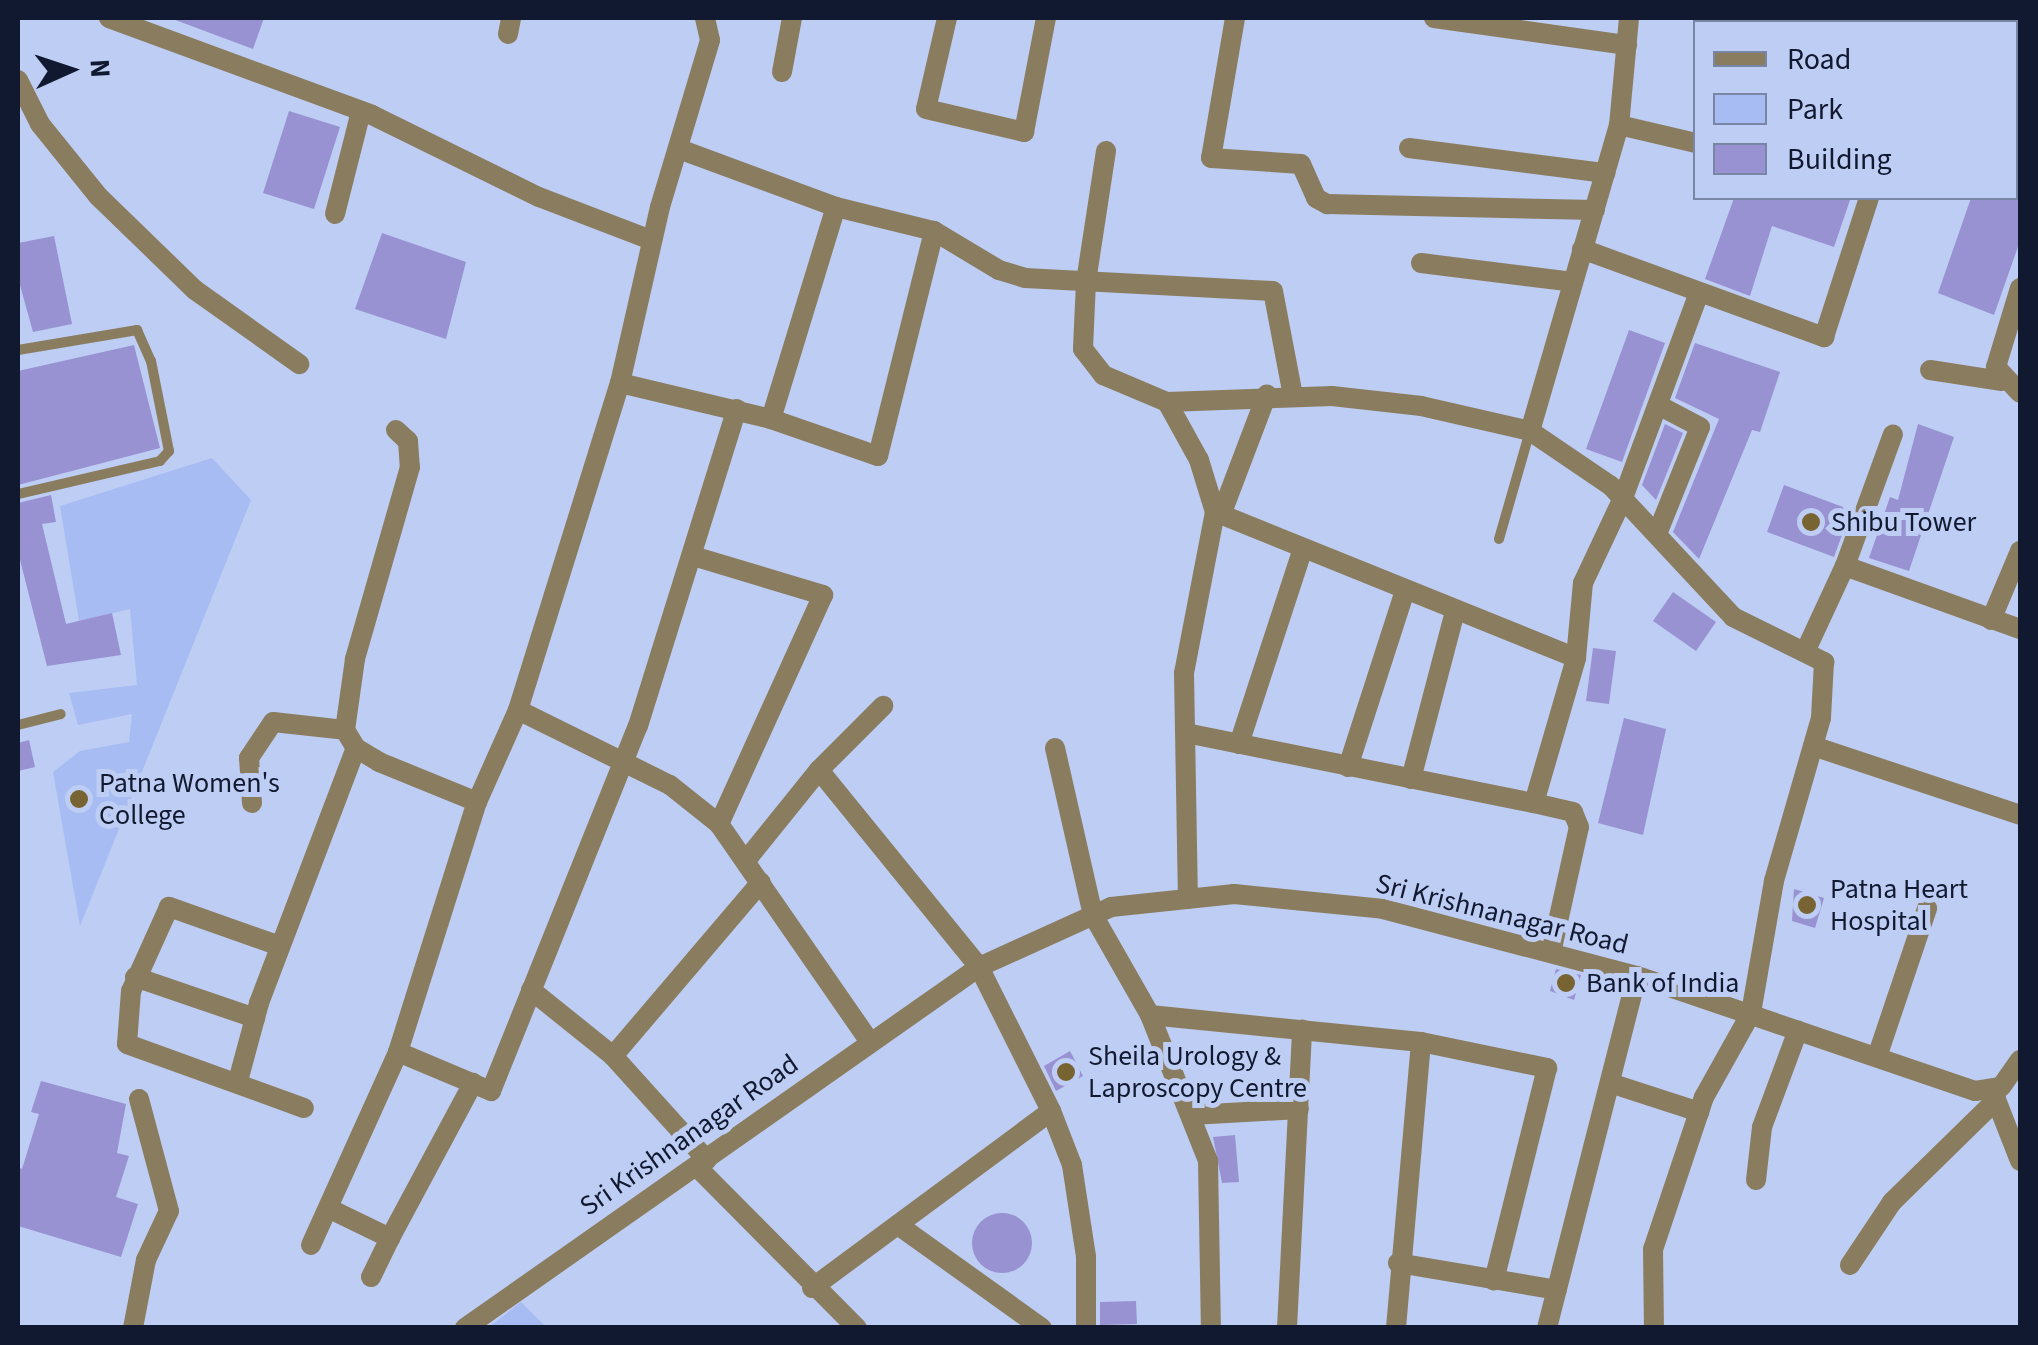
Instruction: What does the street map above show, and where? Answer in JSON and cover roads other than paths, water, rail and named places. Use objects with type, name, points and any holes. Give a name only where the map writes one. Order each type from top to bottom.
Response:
[{"type":"street","points":[[109,18],[361,111],[538,197],[652,240]]},
{"type":"street","points":[[311,1245],[398,1052],[477,802],[518,710],[620,383],[652,240],[710,40],[705,18]]},
{"type":"street","points":[[782,72],[792,18]]},
{"type":"street","points":[[947,18],[926,109],[1024,132],[1046,18]]},
{"type":"street","points":[[1235,18],[1211,158],[1300,164],[1316,198],[1327,204],[1595,210]]},
{"type":"street","points":[[1434,18],[1627,45]]},
{"type":"street","points":[[1530,431],[1619,125],[1629,18]]},
{"type":"street","points":[[18,80],[48,136],[98,196],[195,290],[298,364]]},
{"type":"street","points":[[335,214],[361,111]]},
{"type":"street","points":[[1619,125],[1693,142]]},
{"type":"street","points":[[1408,148],[1605,173]]},
{"type":"street","points":[[678,149],[836,207],[934,231],[999,270],[1086,282],[1274,291],[1292,396]]},
{"type":"street","points":[[1106,152],[1082,334],[1091,366],[1167,402],[1267,394],[1421,406],[1530,431],[1623,498],[1733,617],[1824,662],[1813,746],[1774,882],[1751,1013],[1699,1112],[1653,1249],[1654,1328]]},
{"type":"street","points":[[1582,249],[1698,295],[1824,337],[1868,200]]},
{"type":"street","points":[[772,419],[836,207]]},
{"type":"street","points":[[620,383],[737,409],[878,456],[934,231]]},
{"type":"street","points":[[1421,263],[1572,282]]},
{"type":"street","points":[[2002,381],[1996,358],[2020,288]]},
{"type":"street","points":[[1534,803],[1576,658],[1583,583],[1623,498],[1698,295]]},
{"type":"street","points":[[1930,370],[2002,381],[2020,393]]},
{"type":"street","points":[[1188,899],[1184,672],[1218,513],[1267,394]]},
{"type":"street","points":[[1167,402],[1198,460],[1218,513],[1302,551],[1576,658]]},
{"type":"street","points":[[1657,534],[1700,427],[1658,405]]},
{"type":"street","points":[[398,1052],[491,1091],[624,759],[737,409]]},
{"type":"street","points":[[238,1081],[255,1018],[351,739],[356,660],[410,467],[408,441],[396,430]]},
{"type":"street","points":[[1805,652],[1845,566],[1893,434]]},
{"type":"street","points":[[1239,744],[1302,551]]},
{"type":"street","points":[[1991,620],[2020,551]]},
{"type":"street","points":[[692,556],[823,595],[719,824]]},
{"type":"street","points":[[1845,566],[2020,629]]},
{"type":"street","points":[[1348,767],[1405,591]]},
{"type":"street","points":[[1411,779],[1455,611]]},
{"type":"street","points":[[748,858],[819,770],[882,706]]},
{"type":"street","points":[[518,710],[624,759],[719,824],[748,858],[870,1042]]},
{"type":"street","points":[[252,803],[250,758],[273,722],[351,739],[477,802]]},
{"type":"street","points":[[1186,732],[1574,812],[1579,827],[1551,953]]},
{"type":"street","points":[[1813,746],[2020,815]]},
{"type":"street","points":[[1055,748],[1093,915],[1150,1015],[1208,1160],[1211,1328]]},
{"type":"street","points":[[819,770],[979,966],[1052,1111],[1072,1166],[1086,1257],[1086,1328]]},
{"type":"street","points":[[613,1056],[761,882]]},
{"type":"street","name":"Sri Krishnanagar Road","points":[[472,1325],[979,966],[1093,915],[1188,899],[1234,894],[1383,910],[1637,976],[1994,1096]]},
{"type":"street","points":[[280,946],[169,907],[136,977],[127,1044],[304,1108]]},
{"type":"street","points":[[1877,1057],[1927,908]]},
{"type":"street","points":[[1547,1328],[1637,976]]},
{"type":"street","points":[[136,977],[255,1018]]},
{"type":"street","points":[[531,990],[613,1056],[812,1288],[857,1328]]},
{"type":"street","points":[[1150,1015],[1421,1042],[1547,1068],[1494,1280]]},
{"type":"street","points":[[1287,1328],[1302,1029]]},
{"type":"street","points":[[1756,1180],[1762,1128],[1798,1030]]},
{"type":"street","points":[[1396,1328],[1398,1263],[1421,1042]]},
{"type":"street","points":[[1850,1266],[1892,1202],[1994,1096],[2020,1060]]},
{"type":"street","points":[[371,1277],[472,1083]]},
{"type":"street","points":[[1610,1083],[1699,1112]]},
{"type":"street","points":[[1994,1096],[2020,1161]]},
{"type":"street","points":[[133,1328],[146,1260],[169,1212],[139,1099]]},
{"type":"street","points":[[1192,1116],[1299,1108]]},
{"type":"street","points":[[812,1288],[1052,1111]]},
{"type":"street","points":[[330,1209],[390,1238]]},
{"type":"street","points":[[898,1225],[1042,1328]]},
{"type":"street","points":[[1398,1263],[1557,1290]]},
{"type":"lane","points":[[18,350],[137,330],[152,361],[169,451],[160,461],[18,494]]},
{"type":"lane","points":[[1499,539],[1530,431]]},
{"type":"lane","points":[[18,725],[61,714]]},
{"type":"place","name":"Shibu Tower","points":[[1811,522]]},
{"type":"place","name":"Patna Women's College","points":[[79,799]]},
{"type":"place","name":"Patna Heart Hospital","points":[[1807,905]]},
{"type":"place","name":"Bank of India","points":[[1566,983]]},
{"type":"place","name":"Sheila Urology & Laproscopy Centre","points":[[1066,1072]]}]
